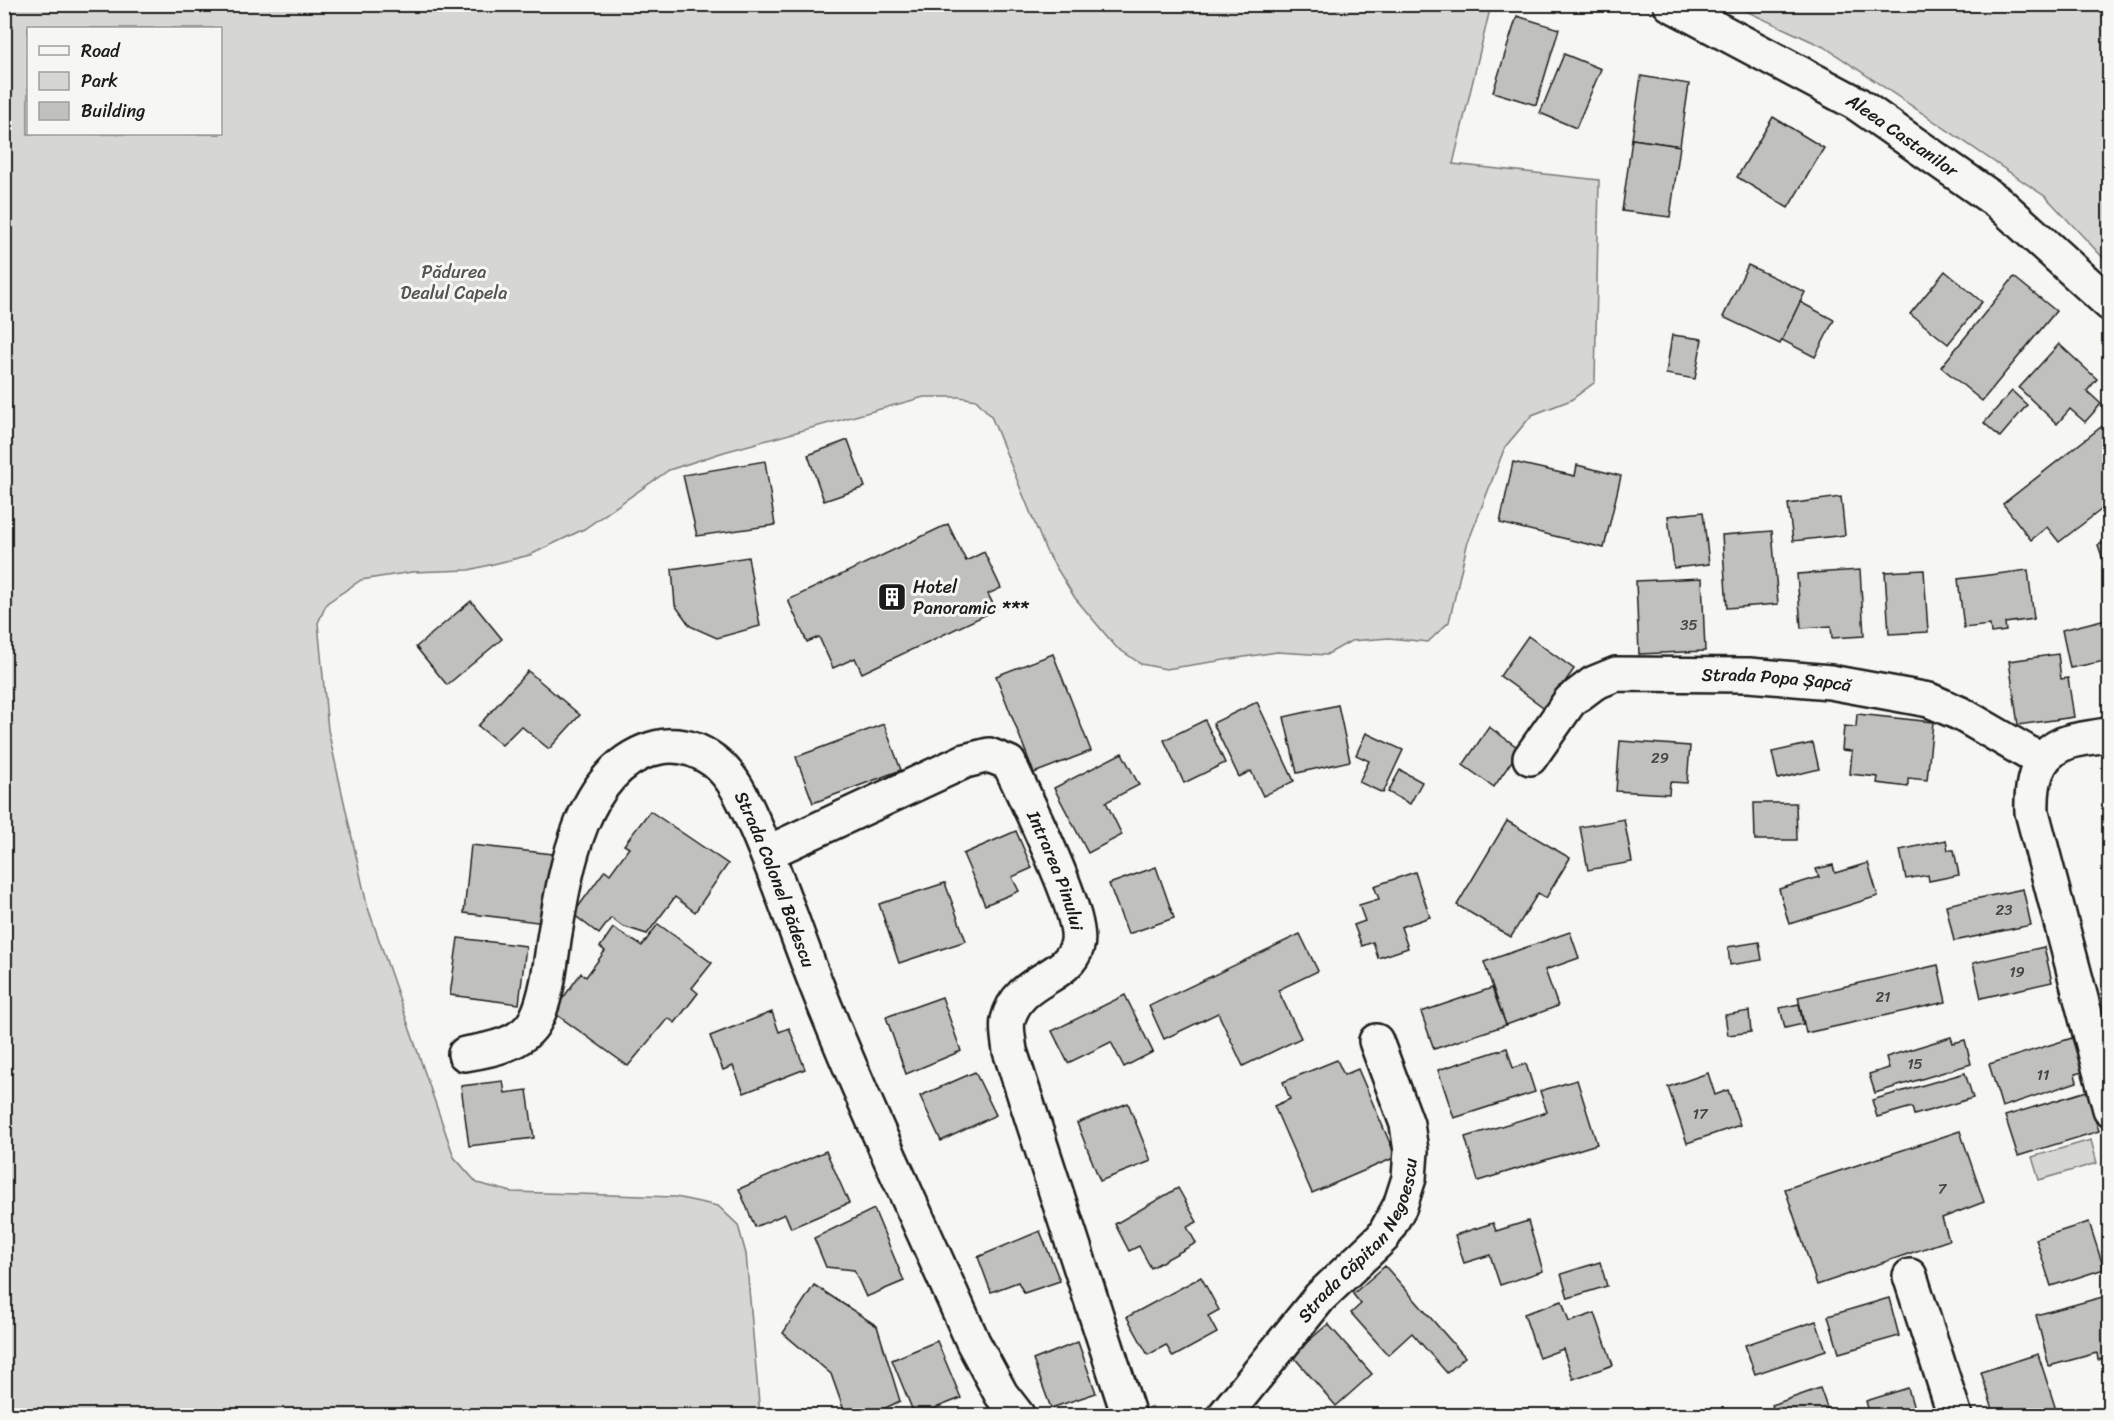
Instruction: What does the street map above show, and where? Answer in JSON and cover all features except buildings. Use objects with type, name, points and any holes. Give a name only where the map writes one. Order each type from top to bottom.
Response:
[{"type":"street","name":"Aleea Castanilor","points":[[1670,4],[1856,104],[1999,203],[2109,304]]},
{"type":"street","name":"Strada Popa Șapcă","points":[[1530,758],[1570,701],[1594,683],[1616,674],[1749,675],[1830,682],[1929,700],[1960,714],[2042,761]]},
{"type":"street","points":[[2109,734],[2065,743],[2051,751],[2042,761],[2035,775],[2032,792],[2032,812],[2109,1108]]},
{"type":"street","name":"Strada Colonel Bădescu","points":[[465,1054],[493,1050],[523,1034],[536,1020],[548,976],[559,909],[575,843],[590,806],[604,782],[620,765],[640,753],[664,746],[686,746],[715,761],[740,791],[767,853],[816,985],[963,1320],[1001,1394],[1018,1416]]},
{"type":"street","name":"Intrarea Pinului","points":[[767,853],[965,761],[989,755],[1009,763],[1067,891],[1077,926],[1078,944],[1071,961],[1022,993],[1008,1020],[1010,1052],[1129,1416]]},
{"type":"street","name":"Strada Căpitan Negoescu","points":[[1224,1416],[1320,1297],[1383,1237],[1400,1206],[1409,1178],[1411,1151],[1407,1124],[1376,1041]]},
{"type":"street","points":[[1910,1276],[1955,1416]]},
{"type":"green space","name":"Pădurea Dealul Capela","points":[[5,4],[1491,5],[1453,164],[1599,180],[1595,382],[1571,400],[1532,415],[1505,447],[1467,545],[1449,622],[1428,642],[1389,638],[1351,641],[1326,655],[1277,652],[1166,669],[1141,664],[1116,647],[1075,598],[1046,551],[991,416],[976,400],[960,397],[924,397],[724,452],[669,470],[584,529],[530,555],[469,570],[412,572],[361,580],[327,603],[318,623],[328,730],[367,905],[454,1157],[477,1183],[512,1192],[676,1197],[718,1206],[738,1225],[746,1254],[760,1415],[5,1415]]},
{"type":"green space","points":[[1733,5],[2109,5],[2109,264],[2046,197],[1826,48]]},
{"type":"green space","points":[[2091,1140],[2097,1163],[2039,1180],[2032,1157]]},
{"type":"place","name":"Hotel Panoramic ***","points":[[892,597]]}]
